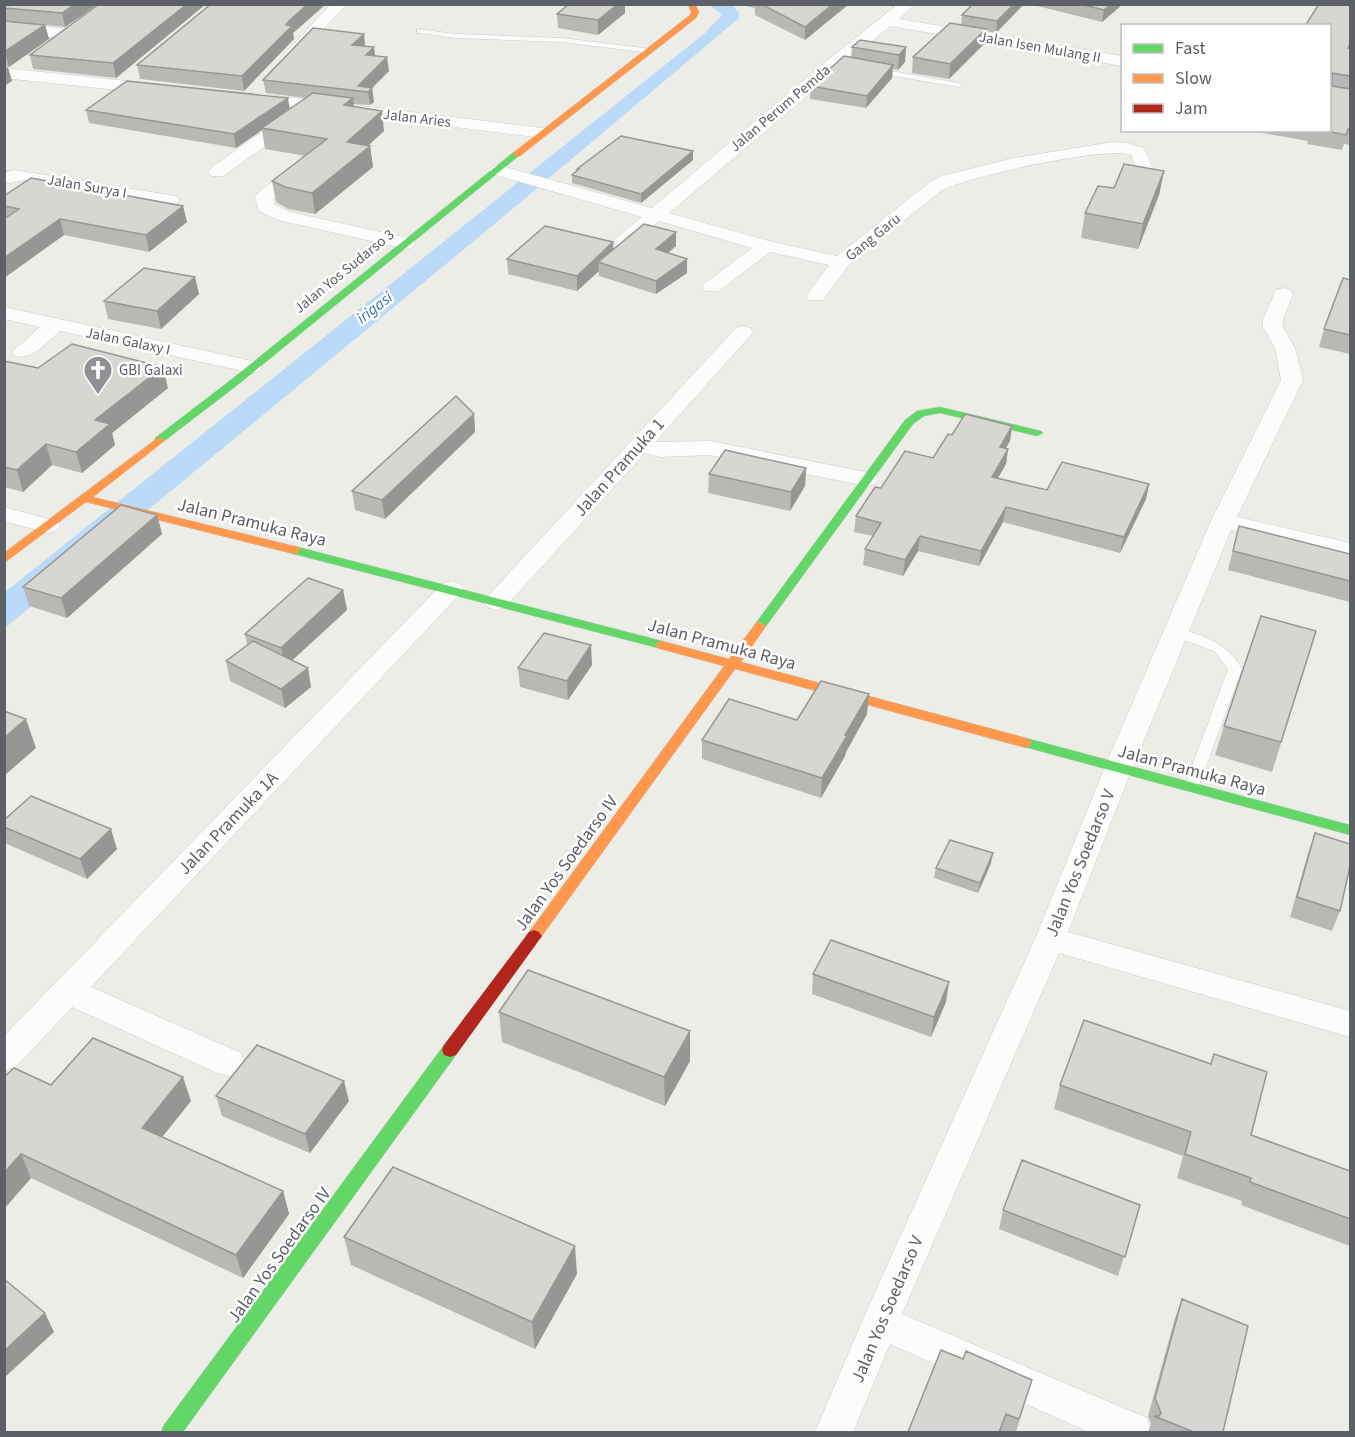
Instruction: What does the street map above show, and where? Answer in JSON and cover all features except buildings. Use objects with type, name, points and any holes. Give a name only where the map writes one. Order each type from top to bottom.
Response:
[{"type":"street","points":[[282,64],[340,4]]},
{"type":"street","name":"Jalan Yos Sudarso 3","points":[[4,559],[87,499],[543,133],[651,51],[693,16],[695,12],[691,4]]},
{"type":"street","name":"Jalan Perum Pemda","points":[[623,242],[654,214],[840,64],[886,21],[908,4]]},
{"type":"street","name":"Jalan Isen Mulang II","points":[[886,21],[1121,61]]},
{"type":"street","points":[[51,47],[86,22]]},
{"type":"street","points":[[4,27],[70,34]]},
{"type":"street","points":[[8,73],[31,60]]},
{"type":"street","points":[[120,85],[138,70]]},
{"type":"street","points":[[8,73],[167,90]]},
{"type":"street","name":"Jalan Aries","points":[[265,81],[243,97],[543,133]]},
{"type":"street","points":[[217,172],[312,105]]},
{"type":"street","name":"Gang Garu","points":[[498,170],[766,246],[842,262],[936,186],[968,174],[1014,163],[1119,147],[1138,152],[1148,178]]},
{"type":"street","points":[[307,163],[264,197],[265,207],[284,216],[406,243]]},
{"type":"street","name":"Jalan Surya I","points":[[4,179],[25,175],[170,200]]},
{"type":"street","points":[[712,286],[766,246]]},
{"type":"street","points":[[816,296],[842,262]]},
{"type":"street","name":"Jalan Yos Soedarso V","points":[[834,1432],[880,1322],[1050,939],[1118,769],[1223,521],[1292,380],[1287,355],[1273,327],[1273,319],[1283,294]]},
{"type":"street","name":"Jalan Galaxy I","points":[[4,313],[40,337],[244,374]]},
{"type":"street","name":"Jalan Pramuka 1","points":[[496,602],[743,332]]},
{"type":"street","name":"Jalan Yos Soedarso IV","points":[[171,1432],[909,422],[921,413],[940,410],[1037,433]]},
{"type":"street","points":[[640,445],[660,450],[710,448],[867,479]]},
{"type":"street","name":"Jalan Pramuka Raya","points":[[87,499],[451,589],[1350,830]]},
{"type":"street","points":[[4,514],[48,526]]},
{"type":"street","points":[[1223,521],[1350,550]]},
{"type":"street","name":"Jalan Pramuka 1A","points":[[4,1058],[451,589]]},
{"type":"street","points":[[1050,939],[1350,1024]]},
{"type":"street","points":[[68,991],[229,1063]]},
{"type":"street","points":[[880,1322],[1133,1432]]},
{"type":"lane","points":[[420,31],[456,36],[562,40],[651,51]]},
{"type":"lane","points":[[868,69],[958,85]]},
{"type":"lane","points":[[1176,632],[1212,644],[1223,651],[1235,669],[1191,788]]},
{"type":"water","name":"irigasi","points":[[710,5],[732,5],[739,13],[739,18],[503,217],[5,628],[5,592],[705,33],[722,15]]},
{"type":"traffic: fast","points":[[159,440],[236,381],[517,154]]},
{"type":"traffic: fast","points":[[760,626],[909,422],[921,413],[940,410],[1037,433]]},
{"type":"traffic: fast","points":[[294,550],[662,645]]},
{"type":"traffic: fast","points":[[1026,743],[1350,830]]},
{"type":"traffic: fast","points":[[171,1432],[450,1050]]},
{"type":"traffic: slow","points":[[517,154],[693,16],[695,12],[691,4]]},
{"type":"traffic: slow","points":[[4,559],[159,440]]},
{"type":"traffic: slow","points":[[84,498],[294,550]]},
{"type":"traffic: slow","points":[[534,936],[760,626]]},
{"type":"traffic: slow","points":[[662,645],[1026,743]]},
{"type":"traffic: jam","points":[[450,1050],[534,936]]},
{"type":"place","name":"GBI Galaxi","points":[[98,396]]}]
